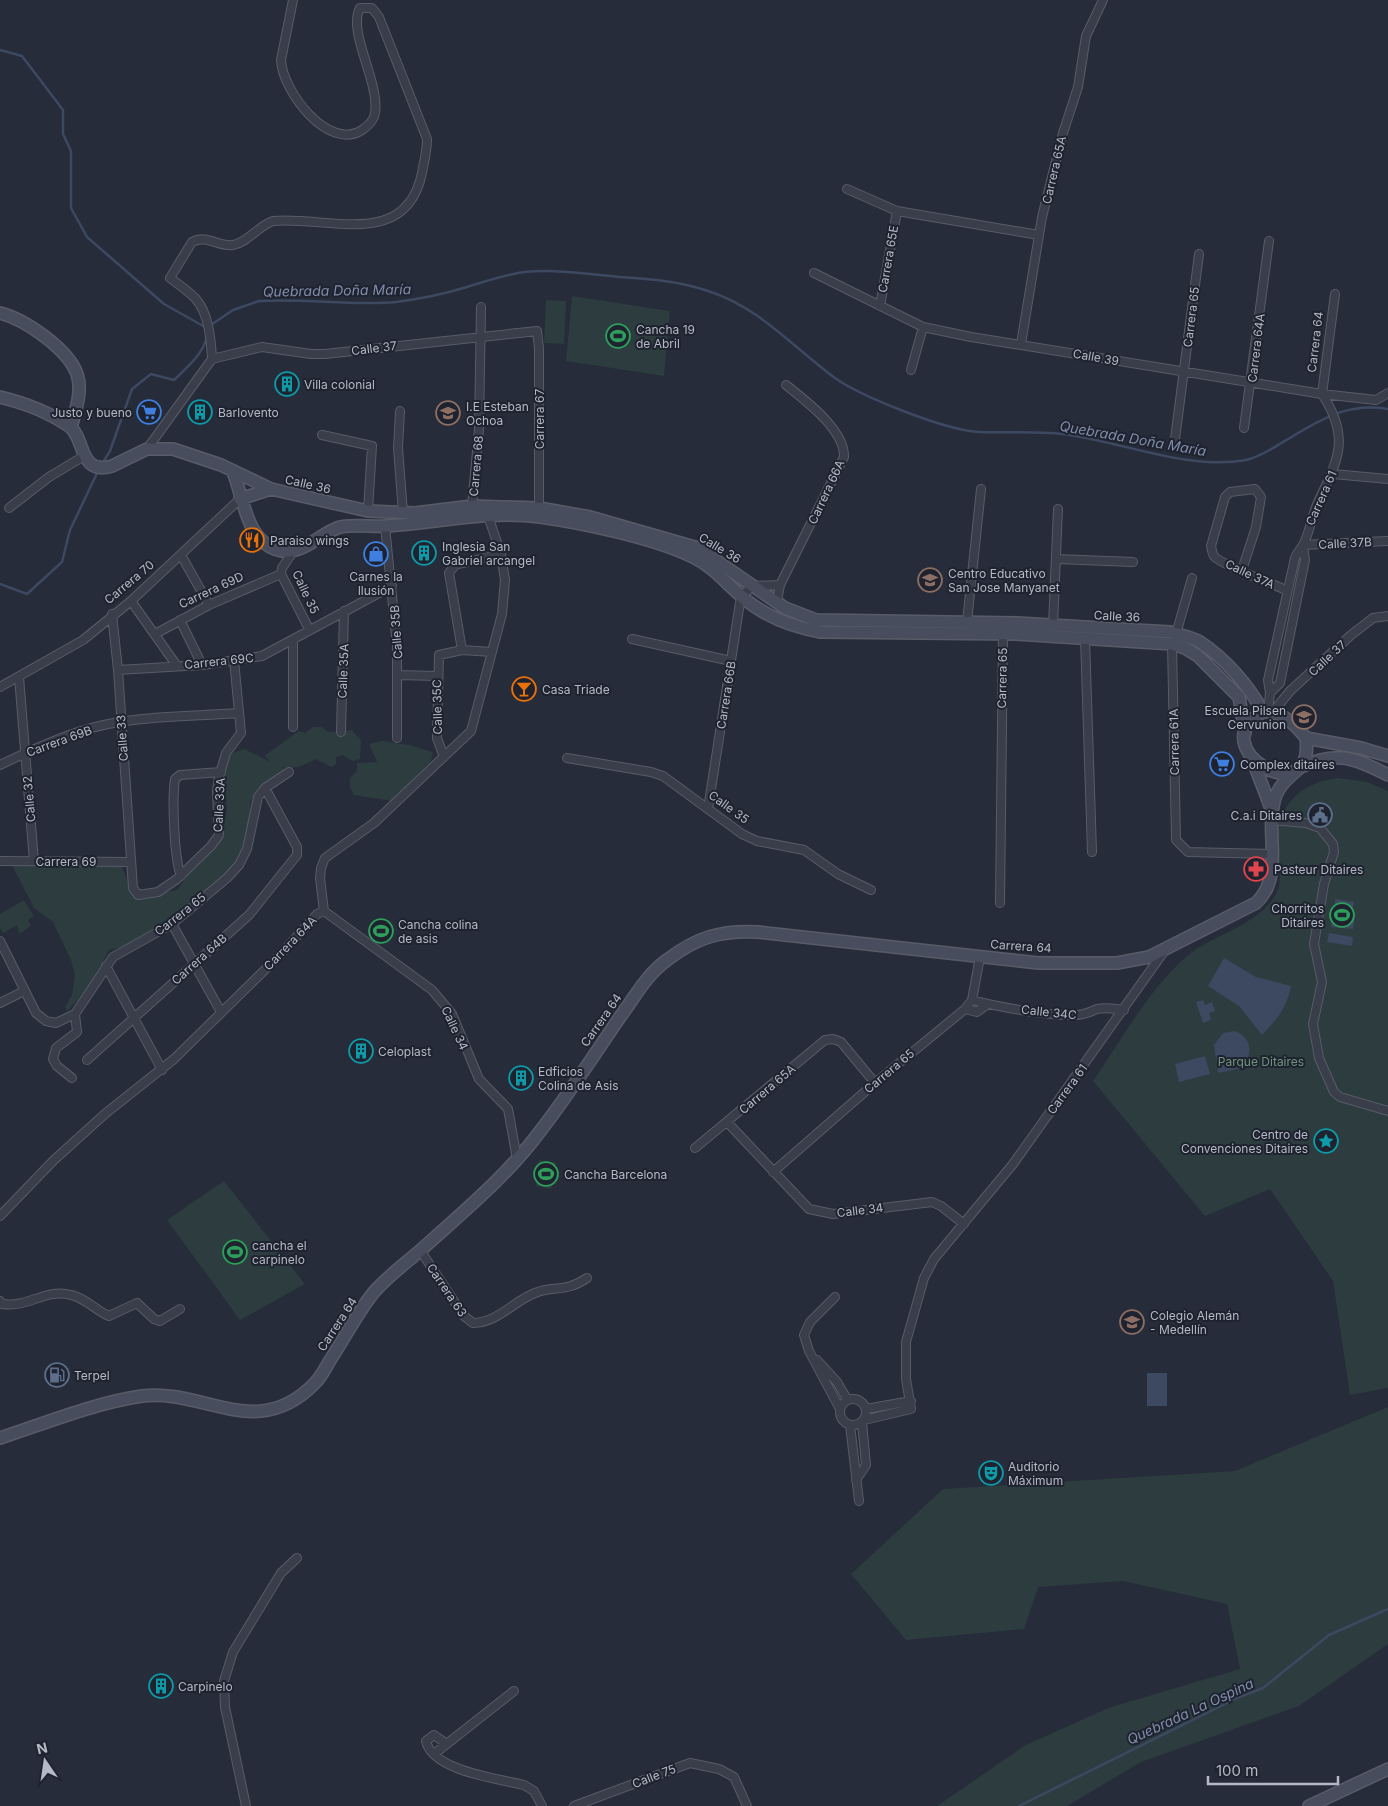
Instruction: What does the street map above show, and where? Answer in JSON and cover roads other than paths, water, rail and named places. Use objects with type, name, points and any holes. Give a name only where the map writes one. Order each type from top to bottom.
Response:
[{"type":"main road","points":[[0,312],[22,322],[50,341],[67,358],[77,374],[79,392],[71,428]]},
{"type":"main road","points":[[0,397],[27,404],[71,428],[84,456]]},
{"type":"main road","name":"Calle 36","points":[[84,456],[93,465],[107,468],[146,449],[173,449],[200,456],[271,489],[368,511],[403,513],[472,506],[539,508],[590,517],[698,548],[777,602],[802,616],[830,622],[967,622],[1053,625],[1199,641],[1250,689],[1268,712]]},
{"type":"main road","points":[[234,472],[242,505],[264,542],[273,548],[294,550],[339,528],[344,507]]},
{"type":"main road","points":[[242,505],[271,489]]},
{"type":"main road","name":"Calle 36","points":[[339,528],[385,526],[473,516],[538,517],[645,541],[700,561],[715,569],[741,596],[777,619],[801,628],[821,632],[1003,633],[1085,638],[1174,639],[1210,666],[1239,697],[1245,733]]},
{"type":"main road","points":[[1298,769],[1308,750],[1306,738],[1291,722],[1268,712],[1254,718],[1247,726],[1245,733],[1246,744],[1252,758],[1265,769],[1278,773],[1298,769],[1317,760],[1343,757],[1356,759],[1388,775]]},
{"type":"main road","points":[[1306,738],[1360,748],[1388,756]]},
{"type":"main road","name":"Carrera 64","points":[[1252,758],[1272,815]]},
{"type":"main road","name":"Carrera 64","points":[[0,1438],[114,1402],[145,1396],[170,1396],[240,1412],[272,1409],[287,1403],[316,1382],[373,1293],[517,1159],[540,1132],[652,973],[682,949],[701,939],[734,931],[758,932],[1038,963],[1117,963],[1139,960],[1165,950],[1256,902],[1264,895],[1271,881],[1272,815],[1276,794],[1298,769]]},
{"type":"main road","points":[[1309,1806],[1388,1769]]},
{"type":"street","points":[[146,449],[212,359],[210,335],[196,299],[170,278],[192,242],[206,239],[234,245],[243,241],[263,224],[273,222],[375,224],[394,217],[405,210],[419,186],[427,153],[427,139],[379,17],[372,8],[360,8],[357,14],[356,25],[370,76],[375,114],[370,125],[358,133],[340,135],[329,132],[315,120],[283,76],[280,60],[293,0]]},
{"type":"street","name":"Carrera 65A","points":[[1021,344],[1038,235],[1063,133],[1078,87],[1086,36],[1103,0]]},
{"type":"street","points":[[847,188],[897,211],[1038,235]]},
{"type":"street","name":"Carrera 65E","points":[[880,306],[897,211]]},
{"type":"street","name":"Carrera 64A","points":[[1244,428],[1252,383],[1264,268],[1269,241]]},
{"type":"street","name":"Carrera 65","points":[[1175,439],[1199,254]]},
{"type":"street","name":"Calle 39","points":[[814,273],[923,328],[1322,394],[1376,400],[1388,394]]},
{"type":"street","name":"Carrera 64","points":[[1322,394],[1335,294]]},
{"type":"street","name":"Carrera 68","points":[[472,506],[479,429],[479,335],[481,306]]},
{"type":"street","points":[[911,370],[923,328]]},
{"type":"street","name":"Calle 37","points":[[212,359],[262,347],[311,354],[325,354],[479,335],[537,331]]},
{"type":"street","name":"Carrera 67","points":[[537,331],[539,348],[539,508]]},
{"type":"street","name":"Carrera 66A","points":[[777,602],[780,585],[844,458],[844,447],[835,432],[811,405],[786,385]]},
{"type":"street","name":"Carrera 61","points":[[1268,712],[1270,693],[1268,680],[1286,590],[1295,558],[1303,545],[1310,519],[1333,474],[1338,457],[1338,430],[1330,405],[1322,394]]},
{"type":"street","points":[[400,411],[398,448],[403,513]]},
{"type":"street","points":[[322,435],[372,446],[368,511]]},
{"type":"street","points":[[9,508],[48,477],[84,456]]},
{"type":"street","points":[[1333,474],[1388,479]]},
{"type":"street","points":[[967,622],[981,489]]},
{"type":"street","name":"Calle 37A","points":[[1242,570],[1256,527],[1261,498],[1255,489],[1230,492],[1225,497],[1211,546],[1215,557],[1242,570],[1286,590]]},
{"type":"street","name":"Carrera 70","points":[[0,687],[83,640],[112,614],[131,601],[229,509],[242,505]]},
{"type":"street","points":[[1053,625],[1058,509]]},
{"type":"street","name":"Carrera 64A","points":[[0,1216],[54,1160],[106,1113],[162,1070],[281,954],[317,914],[324,911],[320,873],[325,858],[374,823],[471,731],[502,614],[506,580],[501,554],[488,516]]},
{"type":"street","name":"Calle 35B","points":[[385,526],[392,586],[398,675],[397,738]]},
{"type":"street","name":"Calle 37B","points":[[1303,545],[1388,541]]},
{"type":"street","name":"Carrera 61","points":[[1270,693],[1280,683],[1305,560],[1303,545]]},
{"type":"street","name":"Calle 35","points":[[294,550],[282,568],[281,574],[309,629]]},
{"type":"street","points":[[492,652],[462,650],[449,573],[455,565],[501,554]]},
{"type":"street","points":[[181,555],[209,605]]},
{"type":"street","points":[[1056,559],[1134,562]]},
{"type":"street","name":"Carrera 69D","points":[[155,634],[209,605],[281,574]]},
{"type":"street","name":"Carrera 61A","points":[[1192,578],[1174,639],[1176,840],[1188,852],[1271,854]]},
{"type":"street","points":[[741,596],[753,586],[780,585]]},
{"type":"street","name":"Carrera 69C","points":[[118,670],[202,665],[262,656],[392,586]]},
{"type":"street","name":"Carrera 66B","points":[[708,809],[741,596]]},
{"type":"street","points":[[131,601],[177,666]]},
{"type":"street","name":"Calle 35A","points":[[341,732],[344,611]]},
{"type":"street","name":"Calle 33","points":[[112,614],[118,670],[131,862]]},
{"type":"street","name":"Calle 37","points":[[1268,712],[1351,635],[1373,618],[1388,616]]},
{"type":"street","points":[[180,620],[202,665]]},
{"type":"street","name":"Carrera 65","points":[[1000,903],[1003,633]]},
{"type":"street","points":[[1085,638],[1092,852]]},
{"type":"street","points":[[632,639],[731,662]]},
{"type":"street","points":[[293,640],[293,727]]},
{"type":"street","name":"Calle 35C","points":[[444,758],[436,738],[438,655],[462,650]]},
{"type":"street","points":[[234,660],[239,713]]},
{"type":"street","points":[[398,675],[437,676]]},
{"type":"street","name":"Calle 32","points":[[19,677],[34,861]]},
{"type":"street","name":"Carrera 69B","points":[[0,765],[79,732],[121,722],[239,713]]},
{"type":"street","name":"Calle 33A","points":[[131,862],[133,888],[138,895],[158,892],[181,876],[219,834],[217,791],[226,753],[241,733],[239,713]]},
{"type":"street","name":"Calle 35","points":[[567,758],[652,772],[663,776],[742,834],[756,841],[804,850],[838,874],[871,890]]},
{"type":"street","points":[[181,876],[174,814],[175,779],[180,775],[221,772]]},
{"type":"street","points":[[265,788],[289,772]]},
{"type":"street","name":"Carrera 65","points":[[74,1014],[90,994],[113,957],[172,924],[239,866],[247,849],[256,802],[265,788]]},
{"type":"street","name":"Carrera 64B","points":[[87,1060],[249,915],[297,856],[297,847],[265,788]]},
{"type":"street","points":[[1272,815],[1320,828],[1329,836],[1333,844],[1334,852],[1324,884],[1314,944],[1322,982],[1313,1024],[1319,1058],[1334,1092],[1340,1097],[1388,1110]]},
{"type":"street","name":"Carrera 69","points":[[0,861],[131,862]]},
{"type":"street","name":"Calle 34","points":[[324,911],[432,990],[443,1001],[452,1014],[479,1079],[508,1109],[517,1159]]},
{"type":"street","points":[[172,924],[193,965],[222,1012]]},
{"type":"street","points":[[0,941],[36,1012],[46,1021],[56,1022],[65,1020],[74,1014],[77,1032],[56,1048],[53,1059],[57,1066],[72,1078]]},
{"type":"street","name":"Carrera 61","points":[[863,1421],[911,1409],[905,1355],[910,1323],[924,1278],[934,1259],[1013,1164],[1165,950]]},
{"type":"street","name":"Carrera 65","points":[[773,1172],[875,1083],[965,1009],[972,1000],[980,957]]},
{"type":"street","points":[[106,966],[162,1070]]},
{"type":"street","points":[[0,1003],[24,991]]},
{"type":"street","name":"Calle 34C","points":[[972,1000],[1070,1016],[1086,1015],[1097,1009],[1106,1008],[1124,1010]]},
{"type":"street","points":[[965,1009],[976,1012],[988,1004]]},
{"type":"street","name":"Carrera 65A","points":[[695,1148],[826,1040],[833,1039],[841,1042],[875,1083]]},
{"type":"street","name":"Calle 34","points":[[727,1122],[809,1209],[840,1214],[932,1202],[941,1206],[964,1224]]},
{"type":"street","name":"Carrera 63","points":[[420,1250],[464,1316],[473,1323],[493,1319],[525,1297],[538,1292],[575,1286],[587,1278]]},
{"type":"street","points":[[0,1301],[2,1304],[17,1306],[59,1293],[73,1295],[109,1316],[137,1304],[154,1319],[160,1321],[180,1309]]},
{"type":"street","points":[[835,1297],[810,1322],[804,1336],[840,1409],[842,1420],[850,1425],[863,1421]]},
{"type":"street","points":[[810,1351],[842,1389],[848,1399]]},
{"type":"street","points":[[832,1395],[836,1390],[842,1389]]},
{"type":"street","points":[[840,1409],[848,1399],[857,1398],[866,1409]]},
{"type":"street","points":[[866,1409],[911,1400]]},
{"type":"street","points":[[856,1480],[866,1465],[863,1421],[866,1409]]},
{"type":"street","points":[[850,1425],[859,1501]]},
{"type":"street","points":[[851,1433],[858,1436],[863,1431]]},
{"type":"street","points":[[246,1806],[225,1707],[224,1681],[233,1652],[281,1573],[297,1558]]},
{"type":"street","points":[[434,1754],[514,1691]]},
{"type":"street","points":[[447,1744],[437,1736],[430,1735],[426,1741],[426,1745],[434,1754],[454,1768],[524,1784],[534,1791],[542,1806]]},
{"type":"street","name":"Calle 75","points":[[574,1806],[690,1763],[719,1769],[734,1777],[747,1806]]},
{"type":"water","name":"Chorritos Ditaires","points":[[1335,899],[1354,902],[1353,908],[1346,907],[1348,914],[1355,915],[1353,929],[1331,927],[1332,913],[1341,911],[1341,907],[1335,906]]},
{"type":"water","name":"Chorritos Ditaires","points":[[1329,933],[1353,937],[1352,946],[1327,942]]},
{"type":"water","points":[[1224,958],[1256,977],[1291,986],[1281,1013],[1262,1035],[1239,1006],[1208,986]]},
{"type":"water","points":[[1203,1000],[1205,1005],[1212,1002],[1215,1011],[1209,1013],[1211,1020],[1203,1023],[1196,1002]]},
{"type":"water","points":[[1234,1031],[1244,1036],[1247,1041],[1249,1046],[1248,1056],[1240,1068],[1218,1073],[1214,1045],[1223,1033]]},
{"type":"water","points":[[1205,1056],[1210,1074],[1179,1082],[1175,1064]]},
{"type":"water","points":[[1147,1373],[1167,1373],[1167,1406],[1147,1406]]},
{"type":"waterway","name":"Quebrada Doña María","points":[[0,50],[22,56],[63,110],[63,134],[71,151],[71,208],[87,237],[164,304],[205,327],[208,327],[233,310],[259,301],[396,302],[441,294],[502,276],[524,272],[572,272],[675,283],[708,291],[726,298],[760,317],[835,378],[848,386],[905,412],[965,430],[1063,434],[1154,454],[1201,462],[1224,462],[1256,457],[1321,420],[1345,411],[1359,408],[1388,409]]},
{"type":"waterway","points":[[102,464],[110,451],[132,389],[151,374],[174,380],[198,355],[207,336]]},
{"type":"waterway","points":[[0,584],[27,594],[62,562],[70,530],[98,471]]},
{"type":"waterway","name":"Quebrada La Ospina","points":[[1019,1806],[1237,1698],[1263,1688],[1329,1635],[1388,1609]]},
{"type":"place","name":"Cancha 19 de Abril","points":[[618,336]]},
{"type":"place","name":"Villa colonial","points":[[287,384]]},
{"type":"place","name":"Justo y bueno","points":[[149,412]]},
{"type":"place","name":"Barlovento","points":[[200,412]]},
{"type":"place","name":"I.E Esteban Ochoa","points":[[448,413]]},
{"type":"place","name":"Paraiso wings","points":[[252,540]]},
{"type":"place","name":"Inglesia San Gabriel arcangel","points":[[424,553]]},
{"type":"place","name":"Carnes la Ilusión","points":[[376,554]]},
{"type":"place","name":"Centro Educativo San Jose Manyanet","points":[[930,580]]},
{"type":"place","name":"Casa Triade","points":[[524,689]]},
{"type":"place","name":"Escuela Pilsen Cervunion","points":[[1304,717]]},
{"type":"place","name":"Complex ditaires","points":[[1222,764]]},
{"type":"place","name":"C.a.i Ditaires","points":[[1320,815]]},
{"type":"place","name":"Pasteur Ditaires","points":[[1256,869]]},
{"type":"place","name":"Chorritos Ditaires","points":[[1342,915]]},
{"type":"place","name":"Cancha colina de asis","points":[[381,931]]},
{"type":"place","name":"Celoplast","points":[[361,1051]]},
{"type":"place","name":"Edficios Colina de Asis","points":[[521,1078]]},
{"type":"place","name":"Centro de Convenciones Ditaires","points":[[1326,1141]]},
{"type":"place","name":"Cancha Barcelona","points":[[546,1174]]},
{"type":"place","name":"cancha el carpinelo","points":[[235,1252]]},
{"type":"place","name":"Colegio Alemán - Medellín","points":[[1132,1322]]},
{"type":"place","name":"Terpel","points":[[57,1375]]},
{"type":"place","name":"Auditorio Máximum","points":[[991,1473]]},
{"type":"place","name":"Carpinelo","points":[[161,1686]]},
{"type":"park label","name":"Parque Ditaires","points":[[1261,1061]]}]
